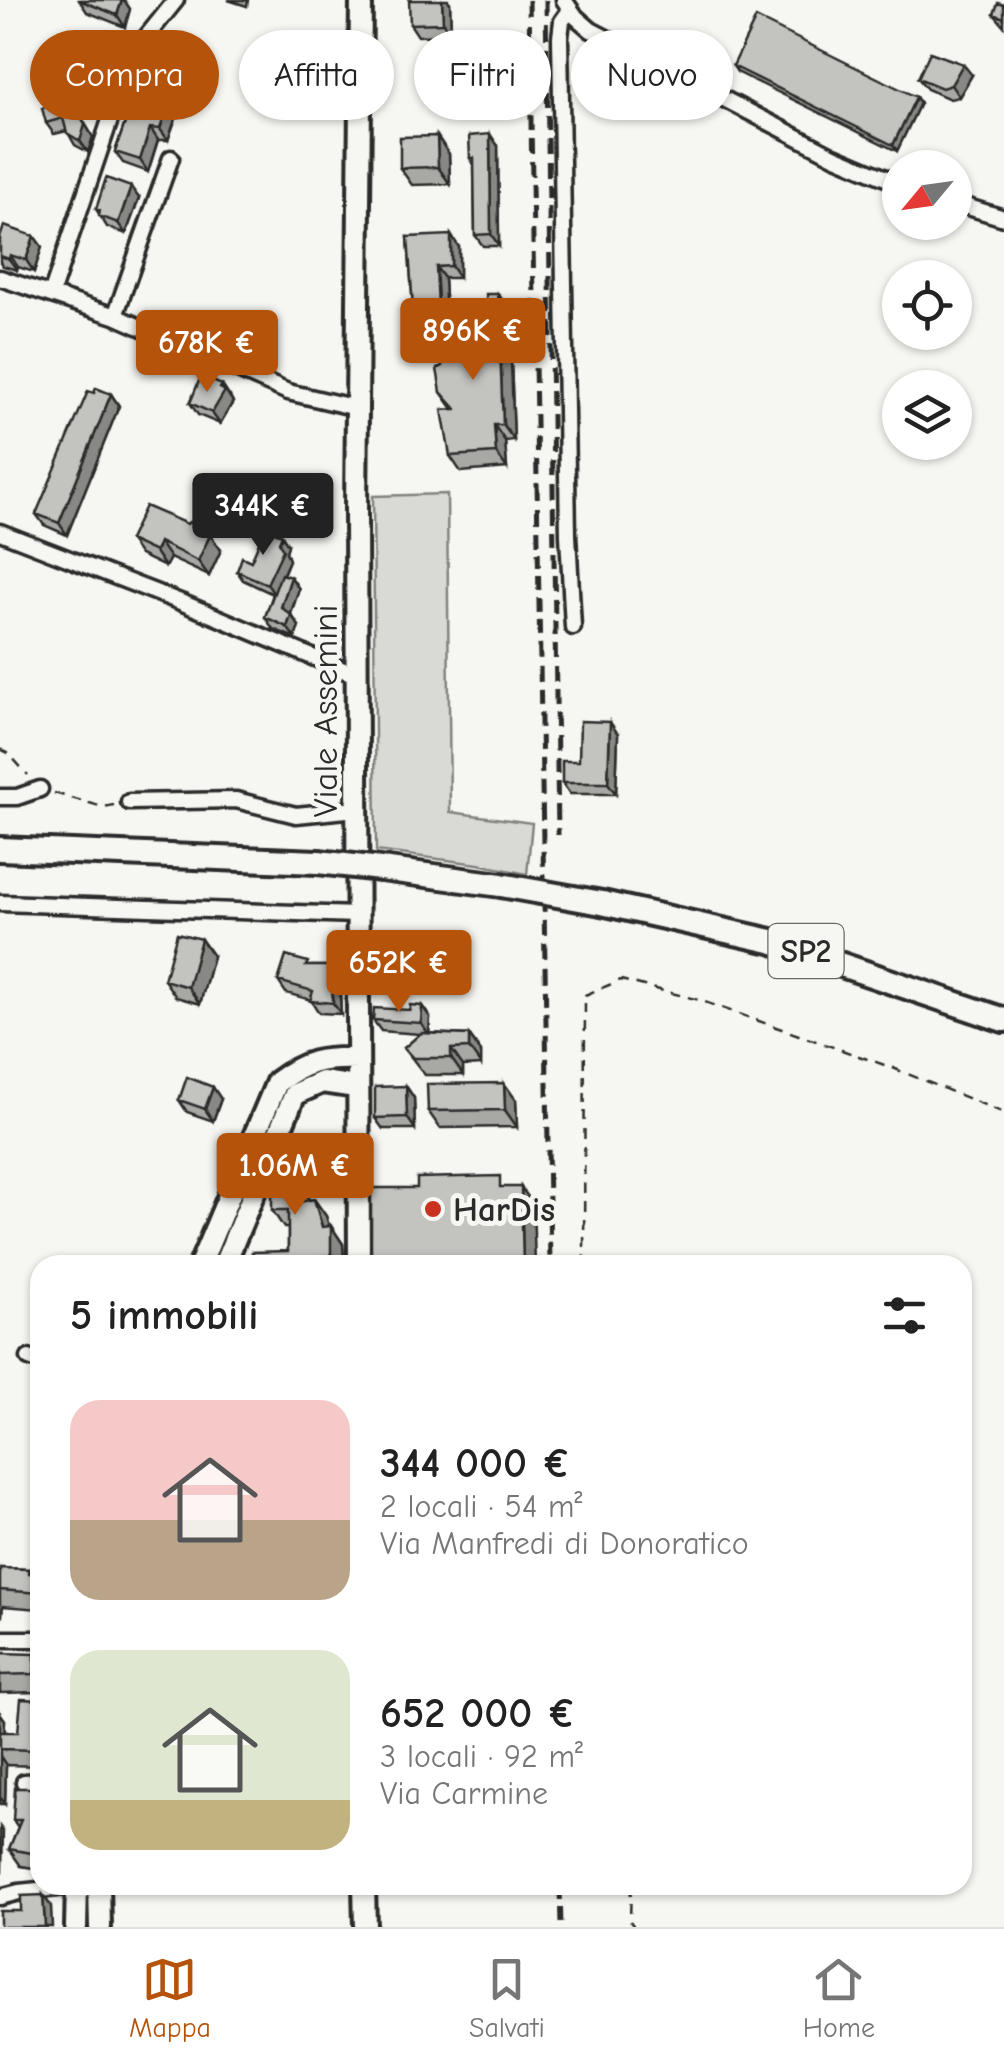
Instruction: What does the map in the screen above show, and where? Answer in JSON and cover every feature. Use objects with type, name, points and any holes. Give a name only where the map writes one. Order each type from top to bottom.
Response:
[{"type":"main road","name":"Viale Assemini","points":[[359,1255],[356,941],[361,0]]},
{"type":"main road","name":"SP2","points":[[0,849],[318,862],[501,885],[771,940],[1004,1020]]},
{"type":"main road","points":[[204,1255],[277,1082],[301,1064],[332,1058],[357,1060]]},
{"type":"main road","points":[[228,1255],[295,1094],[322,1082],[356,1087]]},
{"type":"main road","points":[[76,1927],[77,1895]]},
{"type":"main road","points":[[100,1895],[100,1927]]},
{"type":"main road","points":[[364,1895],[365,1927]]},
{"type":"street","points":[[153,30],[176,0]]},
{"type":"street","points":[[573,627],[560,37],[567,5],[591,30],[819,148],[882,176]]},
{"type":"street","points":[[51,294],[110,120]]},
{"type":"street","points":[[115,316],[170,158]]},
{"type":"street","points":[[972,208],[1004,218]]},
{"type":"street","points":[[0,278],[115,316],[288,392],[357,408]]},
{"type":"street","points":[[0,532],[358,676]]},
{"type":"street","points":[[0,797],[17,798],[40,789]]},
{"type":"street","points":[[129,802],[236,800],[296,815],[357,809]]},
{"type":"street","points":[[0,903],[357,916]]},
{"type":"street","points":[[0,1639],[30,1639]]},
{"type":"street","points":[[24,1782],[30,1782]]},
{"type":"street","points":[[0,1897],[30,1891]]},
{"type":"path","points":[[0,749],[40,789],[103,808],[129,802]]},
{"type":"path","points":[[584,1255],[585,994],[621,980],[716,1006],[893,1068],[1004,1113]]},
{"type":"path","points":[[631,1895],[630,1922],[634,1927]]},
{"type":"shaded area","points":[[447,494],[450,812],[532,823],[527,874],[376,851],[373,496]]},
{"type":"building","points":[[79,0],[122,0],[117,15]]},
{"type":"building","points":[[409,0],[442,0],[443,23],[410,24]]},
{"type":"building","points":[[998,3],[1004,5],[1004,18],[994,14]]},
{"type":"building","points":[[756,18],[916,97],[893,145],[733,66]]},
{"type":"building","points":[[930,52],[963,64],[951,85],[942,88],[918,78]]},
{"type":"building","points":[[64,120],[82,120],[85,125],[80,141],[67,133]]},
{"type":"building","points":[[126,120],[163,120],[160,129],[150,128],[140,160],[115,152]]},
{"type":"building","points":[[490,134],[491,234],[475,235],[474,158],[470,158],[469,136]]},
{"type":"building","points":[[437,136],[438,167],[400,168],[400,137]]},
{"type":"building","points":[[106,178],[131,187],[118,223],[99,216],[100,210],[96,209]]},
{"type":"building","points":[[4,226],[34,236],[26,260],[0,256]]},
{"type":"building","points":[[451,235],[451,266],[436,267],[438,306],[413,308],[408,237]]},
{"type":"building","points":[[486,294],[498,294],[503,425],[494,425],[496,453],[450,456],[442,410],[456,409],[441,392],[437,369],[442,366],[441,326],[487,324]]},
{"type":"building","points":[[201,376],[222,385],[220,388],[225,391],[212,413],[190,403]]},
{"type":"building","points":[[96,388],[111,394],[59,523],[36,514],[88,391],[94,393]]},
{"type":"building","points":[[145,506],[189,522],[210,535],[198,561],[159,542],[155,552],[129,540]]},
{"type":"building","points":[[265,528],[282,535],[279,542],[283,550],[267,584],[237,571],[242,557],[251,561]]},
{"type":"building","points":[[281,574],[291,577],[281,607],[291,615],[287,627],[265,617]]},
{"type":"building","points":[[580,721],[610,722],[608,783],[562,783],[562,761],[579,761]]},
{"type":"building","points":[[177,933],[201,939],[188,987],[164,980]]},
{"type":"building","points":[[286,956],[308,962],[306,966],[331,966],[333,1003],[310,1001],[313,991],[278,981]]},
{"type":"building","points":[[374,965],[437,967],[437,978],[374,977]]},
{"type":"building","points":[[410,1005],[422,1006],[421,1023],[373,1020],[374,1008],[410,1010]]},
{"type":"building","points":[[421,1033],[469,1035],[469,1048],[451,1049],[451,1058],[413,1058],[404,1048]]},
{"type":"building","points":[[187,1077],[213,1087],[205,1109],[179,1100]]},
{"type":"building","points":[[504,1083],[505,1110],[428,1111],[427,1084]]},
{"type":"building","points":[[406,1086],[407,1117],[375,1118],[375,1087]]},
{"type":"building","points":[[272,1147],[295,1147],[295,1203],[314,1199],[322,1227],[331,1226],[331,1255],[252,1255],[288,1251],[288,1210],[272,1210]]},
{"type":"building","points":[[500,1176],[500,1187],[521,1187],[523,1255],[371,1255],[371,1188],[417,1188],[417,1178]]},
{"type":"building","points":[[0,1568],[29,1569],[30,1592],[0,1590]]},
{"type":"building","points":[[0,1653],[30,1654],[30,1674],[0,1675]]},
{"type":"building","points":[[21,1699],[30,1699],[30,1750],[0,1749],[0,1732],[18,1732]]},
{"type":"building","points":[[15,1788],[30,1788],[30,1853],[9,1849],[21,1820],[13,1820]]},
{"type":"building","points":[[43,1895],[45,1927],[0,1927],[0,1911],[21,1911],[21,1896]]},
{"type":"railway","points":[[529,0],[550,1255]]},
{"type":"railway","points":[[546,0],[558,835]]},
{"type":"railway","points":[[560,1895],[561,1927]]},
{"type":"place","name":"HarDis","points":[[433,1209]]}]
